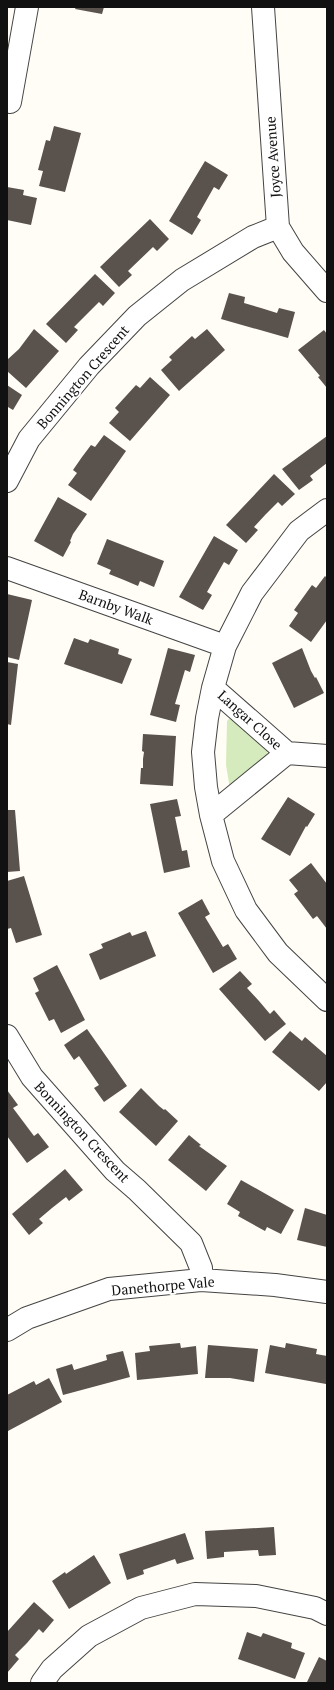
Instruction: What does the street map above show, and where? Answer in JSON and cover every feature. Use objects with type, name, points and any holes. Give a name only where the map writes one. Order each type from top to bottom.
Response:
[{"type":"street","points":[[10,102],[12,63],[27,7]]},
{"type":"street","name":"Joyce Avenue","points":[[263,7],[278,227],[293,252],[327,291]]},
{"type":"street","name":"Bonnington Crescent","points":[[7,481],[29,440],[89,366],[137,316],[182,280],[253,237],[278,227]]},
{"type":"street","points":[[327,510],[299,532],[252,593],[225,646],[213,688],[207,718],[203,752],[206,787],[211,815],[223,861],[246,910],[278,953],[327,1000]]},
{"type":"street","name":"Barnby Walk","points":[[7,568],[225,646]]},
{"type":"street","name":"Langar Close","points":[[213,688],[287,753],[327,756]]},
{"type":"street","name":"Langar Close","points":[[211,815],[287,753]]},
{"type":"street","name":"Bonnington Crescent","points":[[7,1036],[32,1077],[110,1165],[191,1243],[201,1268],[201,1280]]},
{"type":"street","name":"Danethorpe Vale","points":[[7,1330],[27,1318],[109,1289],[201,1280],[275,1285],[327,1292]]},
{"type":"street","points":[[42,1683],[52,1669],[89,1636],[141,1608],[195,1594],[256,1596],[315,1608],[327,1614]]},
{"type":"green space","points":[[233,715],[267,749],[268,758],[230,789],[226,765],[227,721]]},
{"type":"building","points":[[76,7],[104,7],[102,14],[75,9]]},
{"type":"building","points":[[54,126],[81,133],[65,192],[39,186],[43,171],[38,170],[46,140],[50,141]]},
{"type":"building","points":[[205,161],[228,175],[219,190],[214,187],[197,217],[201,220],[192,235],[169,221]]},
{"type":"building","points":[[7,187],[24,190],[23,195],[37,198],[31,225],[7,220]]},
{"type":"building","points":[[150,219],[169,239],[157,251],[153,247],[128,271],[132,275],[119,287],[100,267]]},
{"type":"building","points":[[95,274],[115,293],[103,306],[99,302],[74,327],[78,330],[66,343],[46,324]]},
{"type":"building","points":[[229,293],[245,297],[244,303],[277,313],[279,308],[295,312],[288,338],[221,319]]},
{"type":"building","points":[[34,329],[59,351],[26,388],[7,371],[7,360],[19,349]]},
{"type":"building","points":[[207,329],[225,350],[179,391],[161,370],[172,360],[169,357],[192,336],[195,339]]},
{"type":"building","points":[[324,330],[327,334],[327,388],[318,377],[320,376],[298,350]]},
{"type":"building","points":[[150,377],[170,395],[130,441],[109,423],[119,412],[115,408],[136,385],[140,388]]},
{"type":"building","points":[[7,385],[22,395],[13,410],[8,407],[7,408]]},
{"type":"building","points":[[104,435],[126,451],[91,501],[68,485],[77,473],[73,470],[82,457],[91,445],[95,447]]},
{"type":"building","points":[[327,436],[327,463],[310,476],[313,480],[299,490],[282,469]]},
{"type":"building","points":[[274,474],[295,494],[282,506],[278,502],[266,514],[254,527],[258,530],[246,543],[226,525]]},
{"type":"building","points":[[58,497],[87,514],[73,534],[70,541],[71,542],[63,557],[34,541]]},
{"type":"building","points":[[214,536],[238,550],[229,565],[224,562],[207,592],[212,595],[203,610],[179,597]]},
{"type":"building","points":[[107,539],[164,561],[154,587],[140,581],[138,586],[109,574],[111,570],[97,564]]},
{"type":"building","points":[[325,576],[327,578],[327,620],[311,642],[289,626],[298,613],[294,610],[312,585],[316,588]]},
{"type":"building","points":[[7,594],[32,600],[19,660],[7,657]]},
{"type":"building","points":[[74,638],[88,643],[90,639],[119,649],[118,654],[132,659],[122,684],[64,664]]},
{"type":"building","points":[[168,648],[195,655],[190,672],[185,670],[175,704],[180,705],[176,722],[150,715]]},
{"type":"building","points":[[302,648],[311,671],[315,678],[316,677],[324,693],[294,708],[272,663]]},
{"type":"building","points":[[7,662],[18,664],[11,725],[7,724]]},
{"type":"building","points":[[143,734],[176,736],[173,786],[140,784],[144,752],[142,751]]},
{"type":"building","points":[[288,797],[315,814],[307,827],[306,826],[290,856],[261,839]]},
{"type":"building","points":[[177,799],[181,816],[175,817],[182,851],[187,850],[190,867],[164,873],[150,804]]},
{"type":"building","points":[[7,810],[15,810],[20,871],[7,872]]},
{"type":"building","points":[[311,863],[327,884],[327,929],[317,916],[313,919],[294,894],[298,891],[289,880]]},
{"type":"building","points":[[24,876],[42,935],[16,943],[11,928],[7,929],[7,881]]},
{"type":"building","points":[[202,899],[210,914],[205,917],[223,947],[228,944],[237,959],[213,973],[178,913]]},
{"type":"building","points":[[146,931],[156,956],[100,980],[89,954],[103,948],[101,944],[130,932],[132,936]]},
{"type":"building","points":[[57,965],[85,1020],[61,1033],[54,1019],[49,1021],[35,993],[39,991],[33,978]]},
{"type":"building","points":[[240,971],[252,984],[247,988],[270,1014],[274,1010],[286,1024],[265,1041],[219,989]]},
{"type":"building","points":[[87,1029],[127,1086],[104,1102],[94,1088],[99,1085],[79,1056],[74,1060],[64,1045]]},
{"type":"building","points":[[290,1031],[302,1041],[305,1037],[327,1056],[327,1082],[319,1091],[272,1052]]},
{"type":"building","points":[[141,1088],[159,1106],[164,1110],[165,1109],[178,1121],[156,1146],[119,1112]]},
{"type":"building","points":[[7,1090],[18,1105],[13,1108],[34,1136],[38,1133],[49,1147],[27,1163],[7,1136]]},
{"type":"building","points":[[189,1135],[201,1145],[199,1146],[227,1166],[206,1191],[168,1160]]},
{"type":"building","points":[[65,1169],[83,1190],[69,1201],[66,1197],[52,1208],[39,1219],[43,1223],[29,1235],[12,1214]]},
{"type":"building","points":[[241,1180],[294,1210],[281,1234],[267,1227],[265,1231],[238,1216],[240,1212],[227,1204]]},
{"type":"building","points":[[305,1208],[327,1215],[327,1247],[297,1240]]},
{"type":"building","points":[[180,1343],[181,1348],[196,1346],[198,1374],[137,1380],[135,1353],[150,1351],[149,1346]]},
{"type":"building","points":[[286,1343],[317,1349],[316,1354],[327,1356],[326,1384],[265,1373],[270,1345],[285,1348]]},
{"type":"building","points":[[208,1345],[258,1349],[254,1382],[230,1378],[205,1378]]},
{"type":"building","points":[[123,1351],[130,1377],[63,1395],[56,1369],[72,1364],[74,1370],[107,1360],[106,1355]]},
{"type":"building","points":[[49,1378],[62,1402],[8,1431],[7,1395],[34,1381],[36,1385]]},
{"type":"building","points":[[274,1527],[276,1555],[259,1556],[258,1550],[224,1552],[224,1557],[207,1559],[205,1531]]},
{"type":"building","points":[[185,1533],[194,1559],[177,1564],[175,1559],[143,1570],[144,1574],[127,1580],[119,1554]]},
{"type":"building","points":[[94,1555],[111,1583],[69,1609],[52,1581],[65,1572],[66,1574]]},
{"type":"building","points":[[34,1602],[54,1620],[43,1633],[39,1629],[15,1655],[19,1659],[7,1673],[7,1632]]},
{"type":"building","points":[[247,1632],[261,1637],[263,1633],[292,1643],[291,1648],[305,1653],[295,1679],[238,1659]]},
{"type":"building","points":[[319,1657],[327,1661],[327,1683],[307,1682]]}]
